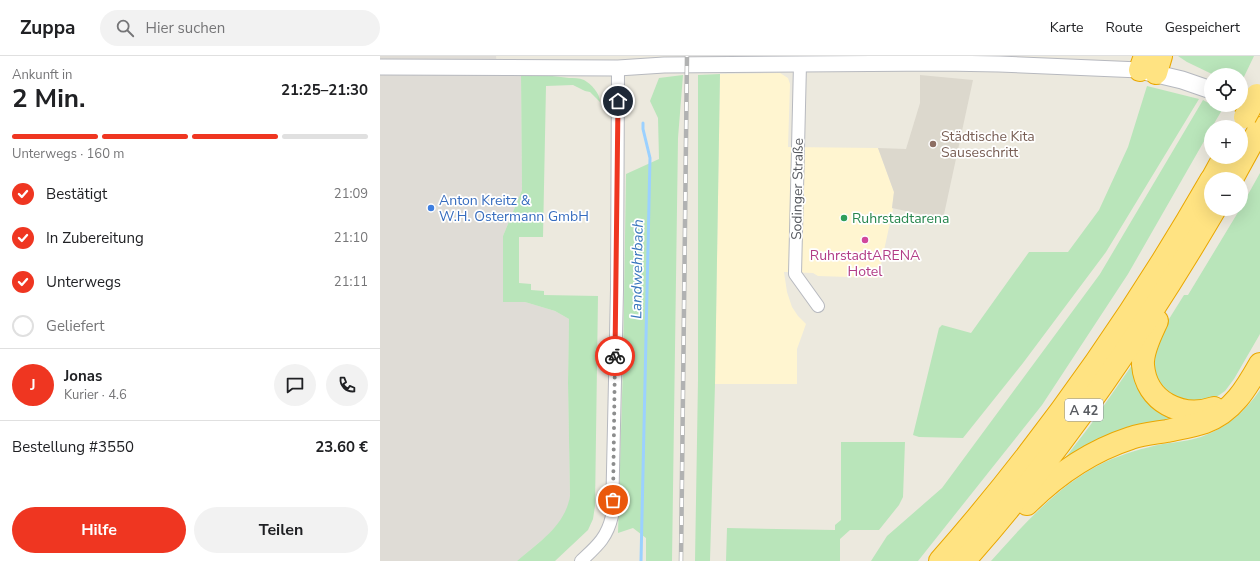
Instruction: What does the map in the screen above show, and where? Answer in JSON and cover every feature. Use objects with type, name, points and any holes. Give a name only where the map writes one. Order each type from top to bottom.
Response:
[{"type":"highway","points":[[1234,172],[1252,110]]},
{"type":"highway","name":"A 42","points":[[940,561],[1008,479],[1076,390],[1140,298],[1204,192]]},
{"type":"highway","name":"A 42","points":[[964,561],[1002,518],[1061,443],[1130,345],[1192,249],[1211,216]]},
{"type":"highway","points":[[1192,249],[1184,278],[1161,315],[1146,348],[1143,364],[1146,379],[1152,391],[1174,409],[1188,412],[1204,412],[1217,407],[1233,394],[1248,374],[1260,352]]},
{"type":"highway","points":[[970,561],[981,555],[1034,497],[1056,478],[1079,462],[1106,448],[1132,438],[1192,426],[1207,421],[1224,412],[1237,400],[1260,364]]},
{"type":"main road","points":[[1150,64],[1204,87]]},
{"type":"street","points":[[380,67],[618,68],[664,65],[800,64],[934,60],[999,64],[1150,64]]},
{"type":"street","name":"Sodinger Straße","points":[[800,64],[795,274],[818,306]]},
{"type":"street","points":[[581,561],[598,545],[604,537],[610,528],[612,516],[617,290],[618,68]]},
{"type":"shaded area","points":[[380,56],[496,56],[497,74],[521,74],[522,190],[503,236],[503,301],[525,302],[555,311],[569,319],[568,383],[570,496],[569,506],[561,521],[548,535],[517,561],[380,561]]},
{"type":"shaded area","points":[[780,73],[788,78],[790,84],[788,147],[878,148],[894,192],[893,209],[878,278],[818,276],[813,273],[784,272],[787,292],[792,307],[806,324],[797,349],[797,384],[715,384],[720,74]]},
{"type":"shaded area","name":"Städtische Kita Sauseschritt","points":[[920,75],[973,80],[943,219],[892,208],[894,192],[878,148],[906,149],[920,103]]},
{"type":"green space","points":[[1178,56],[1254,56],[1248,68],[1204,68],[1204,70]]},
{"type":"green space","points":[[521,74],[576,78],[584,80],[595,89],[600,99],[600,102],[590,92],[573,85],[546,86],[543,237],[519,237],[519,283],[531,284],[531,290],[544,291],[544,295],[598,296],[595,506],[593,519],[588,530],[555,561],[517,561],[550,533],[557,525],[563,516],[570,496],[568,383],[569,319],[555,311],[525,302],[503,302],[503,236],[522,190]]},
{"type":"green space","points":[[720,74],[715,384],[710,561],[695,561],[698,380],[698,75]]},
{"type":"green space","points":[[683,75],[678,138],[672,561],[646,561],[646,538],[633,528],[618,533],[623,364],[626,174],[659,159],[658,118],[650,101],[659,78]]},
{"type":"green space","points":[[1147,86],[1199,99],[1106,252],[1023,363],[963,438],[919,437],[913,435],[939,328],[942,325],[971,333],[1029,252],[1068,252],[1099,210],[1128,147]]},
{"type":"green space","points":[[1204,101],[1204,112],[1221,112],[1216,120],[1204,120],[1204,141],[1128,274],[1042,405],[918,561],[871,561],[887,536],[942,488],[1100,274]]},
{"type":"green space","points":[[1260,173],[1260,334],[1234,379],[1225,391],[1212,400],[1198,403],[1171,396],[1155,378],[1152,359],[1164,327],[1184,295],[1188,295],[1236,216],[1248,216],[1248,194]]},
{"type":"green space","points":[[1139,355],[1183,415],[1052,475],[1089,427]]},
{"type":"green space","points":[[1260,390],[1260,561],[991,561],[1029,519],[1057,493],[1088,471],[1119,456],[1148,447],[1192,440],[1219,429],[1241,412]]},
{"type":"green space","points":[[841,442],[905,442],[903,497],[899,505],[879,530],[850,530],[840,539],[840,561],[726,561],[727,528],[835,530],[835,525],[841,520]]},
{"type":"waterway","name":"Landwehrbach","points":[[641,561],[650,158],[643,123]]},
{"type":"railway","points":[[681,561],[687,56]]},
{"type":"way so far","points":[[613,500],[615,356]]},
{"type":"place","name":"Städtische Kita Sauseschritt","points":[[933,144]]},
{"type":"place","name":"Anton Kreitz & W.H. Ostermann GmbH","points":[[431,208]]},
{"type":"place","name":"Ruhrstadtarena","points":[[844,218]]},
{"type":"place","name":"RuhrstadtARENA Hotel","points":[[865,240]]},
{"type":"route","points":[[615,356],[617,290],[618,101]]}]
